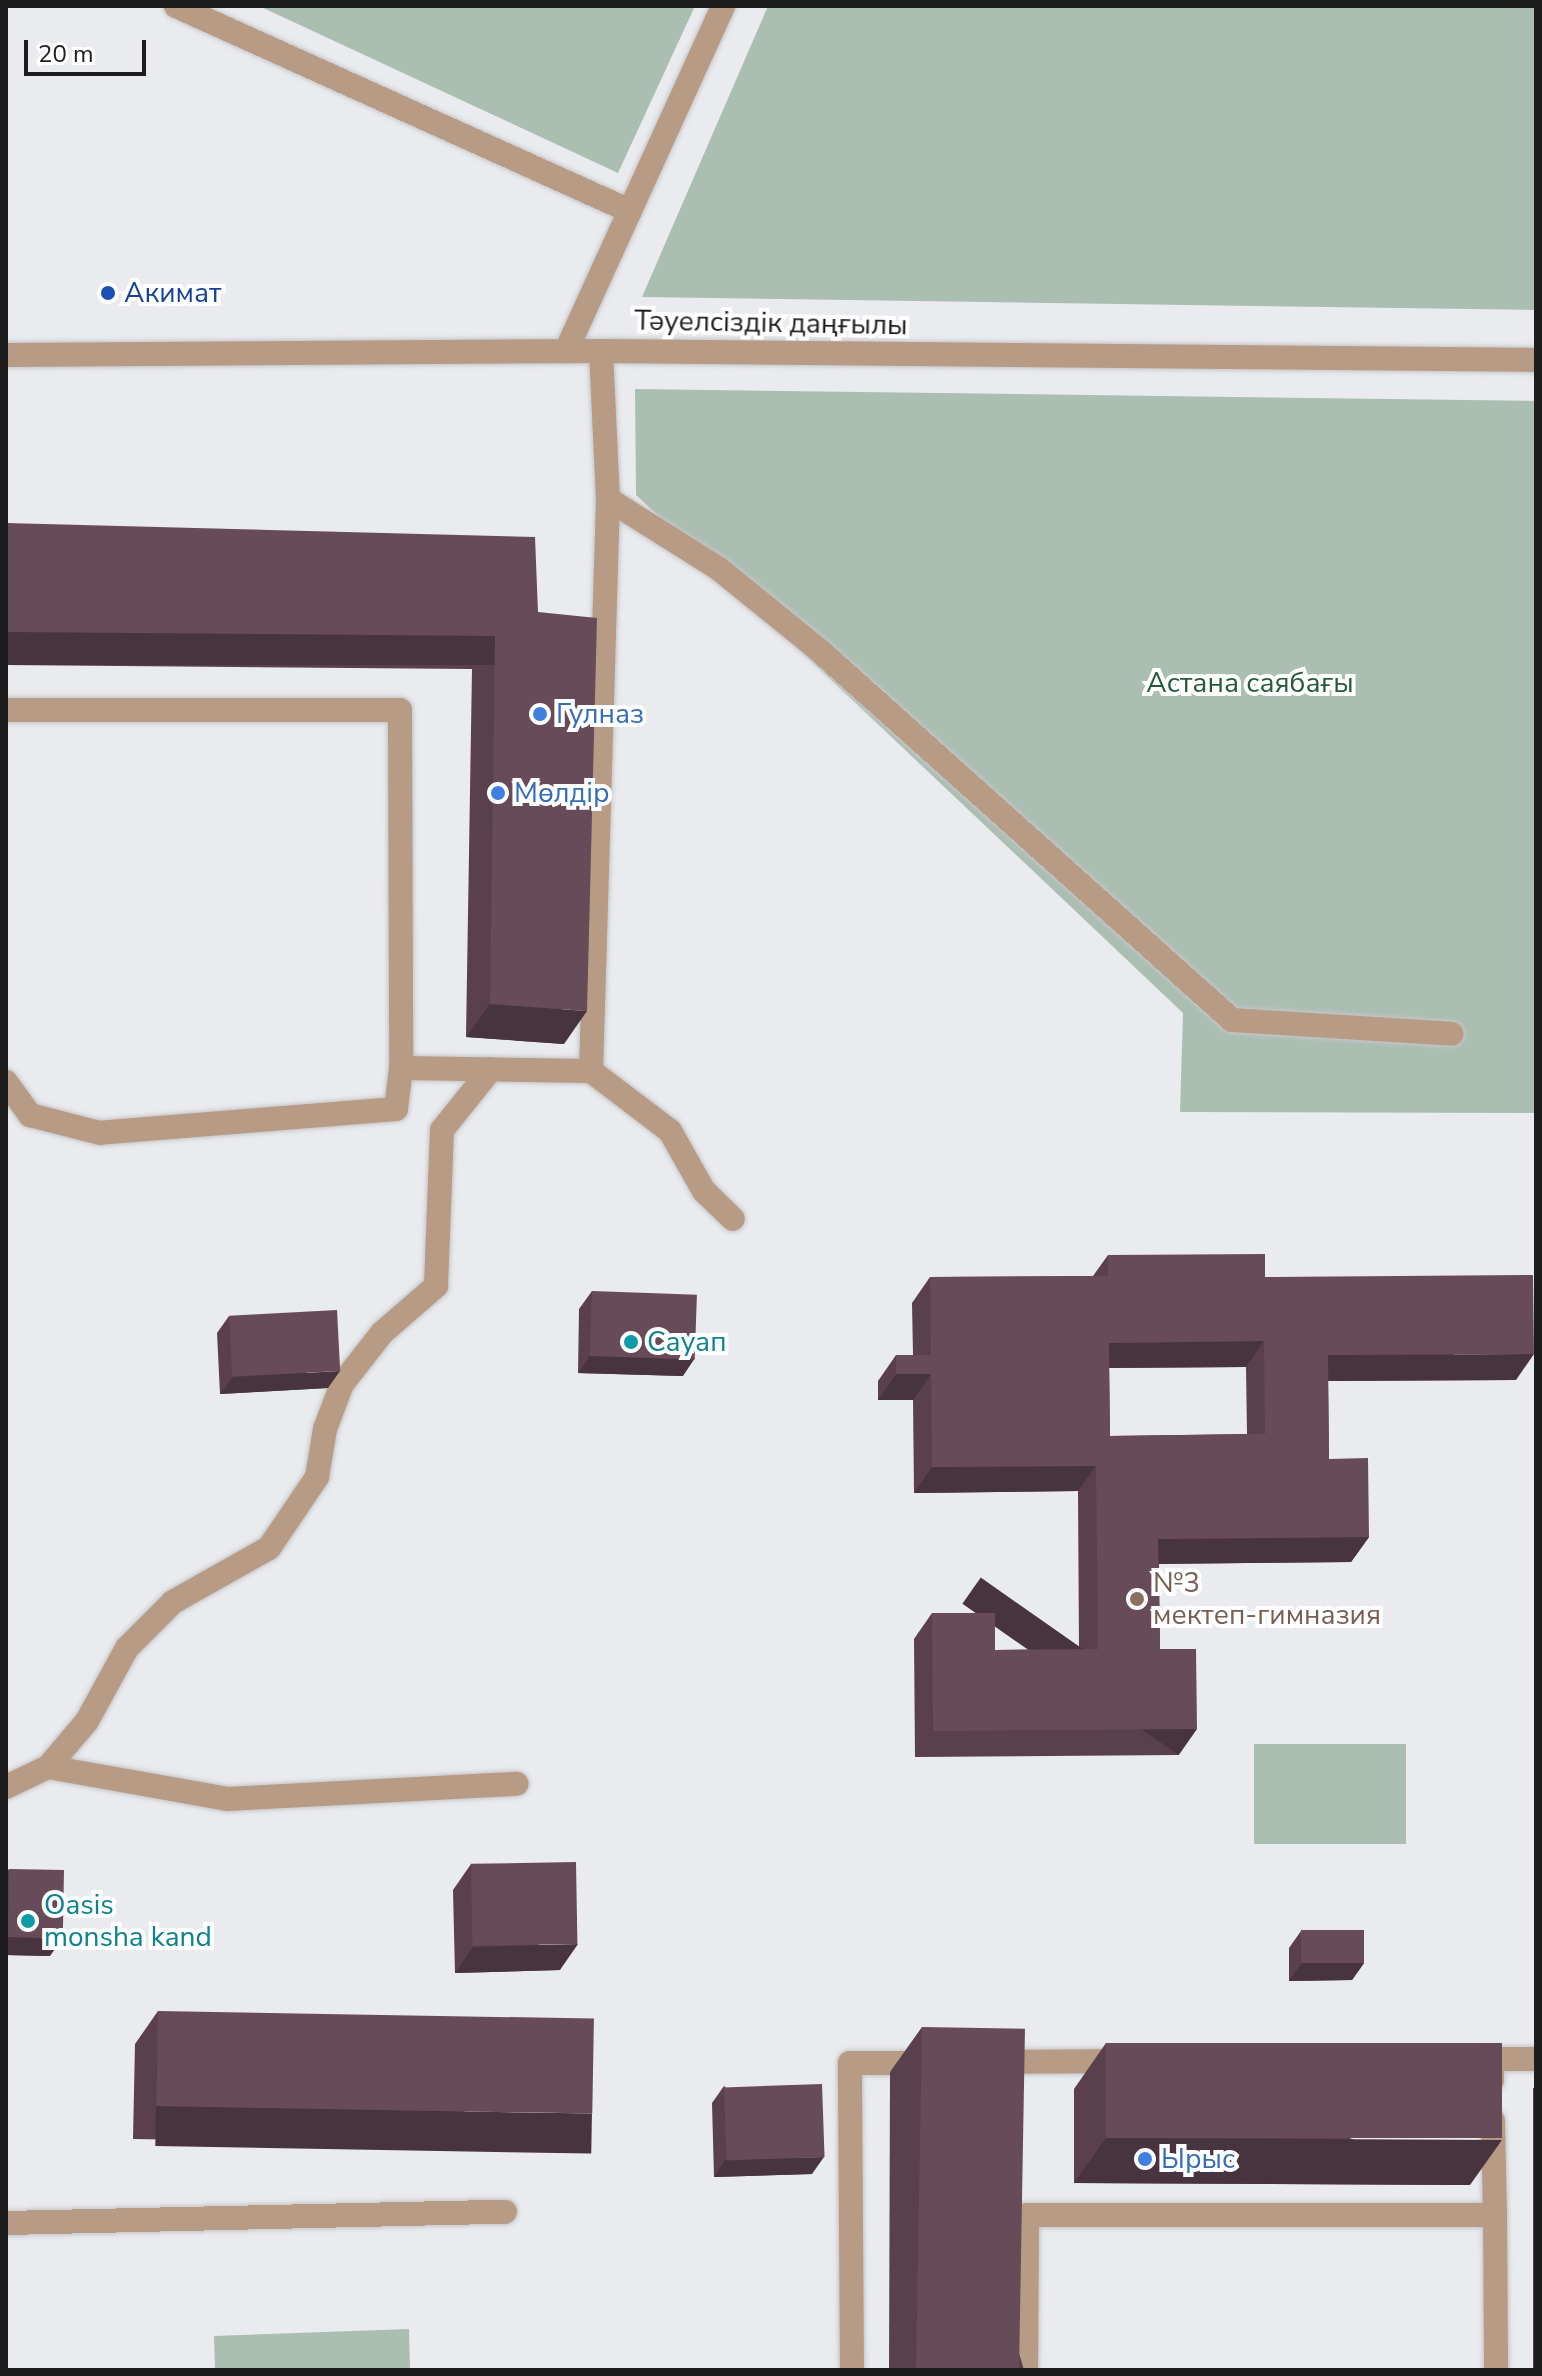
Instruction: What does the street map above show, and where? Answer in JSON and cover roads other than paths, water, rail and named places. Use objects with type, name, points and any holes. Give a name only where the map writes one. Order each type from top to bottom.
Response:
[{"type":"street","points":[[176,6],[630,211]]},
{"type":"street","points":[[566,351],[723,6]]},
{"type":"street","points":[[591,1071],[608,499],[601,351]]},
{"type":"street","name":"Тәуелсіздік даңғылы","points":[[6,355],[601,351],[1536,360]]},
{"type":"street","points":[[608,499],[719,569],[819,650],[1232,1020],[1452,1034]]},
{"type":"street","points":[[6,710],[400,710],[401,1068],[396,1109],[100,1133],[30,1115],[6,1082]]},
{"type":"street","points":[[401,1068],[591,1071],[670,1131],[704,1191],[733,1219]]},
{"type":"street","points":[[6,1787],[48,1767],[87,1721],[127,1648],[173,1602],[269,1548],[317,1477],[325,1429],[342,1384],[382,1333],[436,1286],[442,1130],[491,1069]]},
{"type":"street","points":[[48,1767],[227,1799],[517,1784]]},
{"type":"street","points":[[1461,2059],[1536,2059]]},
{"type":"street","points":[[1492,2059],[1496,2370]]},
{"type":"street","points":[[852,2370],[850,2063],[1148,2061]]},
{"type":"street","points":[[6,2223],[505,2212]]},
{"type":"street","points":[[1026,2370],[1027,2215],[1495,2215]]},
{"type":"place","name":"Акимат","points":[[108,293]]},
{"type":"place","name":"Гулназ","points":[[540,714]]},
{"type":"place","name":"Мөлдір","points":[[498,793]]},
{"type":"place","name":"Сауап","points":[[631,1342]]},
{"type":"place","name":"№3 мектеп-гимназия","points":[[1137,1599]]},
{"type":"place","name":"Oasis monsha kand","points":[[28,1921]]},
{"type":"place","name":"Ырыс","points":[[1145,2159]]},
{"type":"park label","name":"Астана саябағы","points":[[1250,683]]}]
